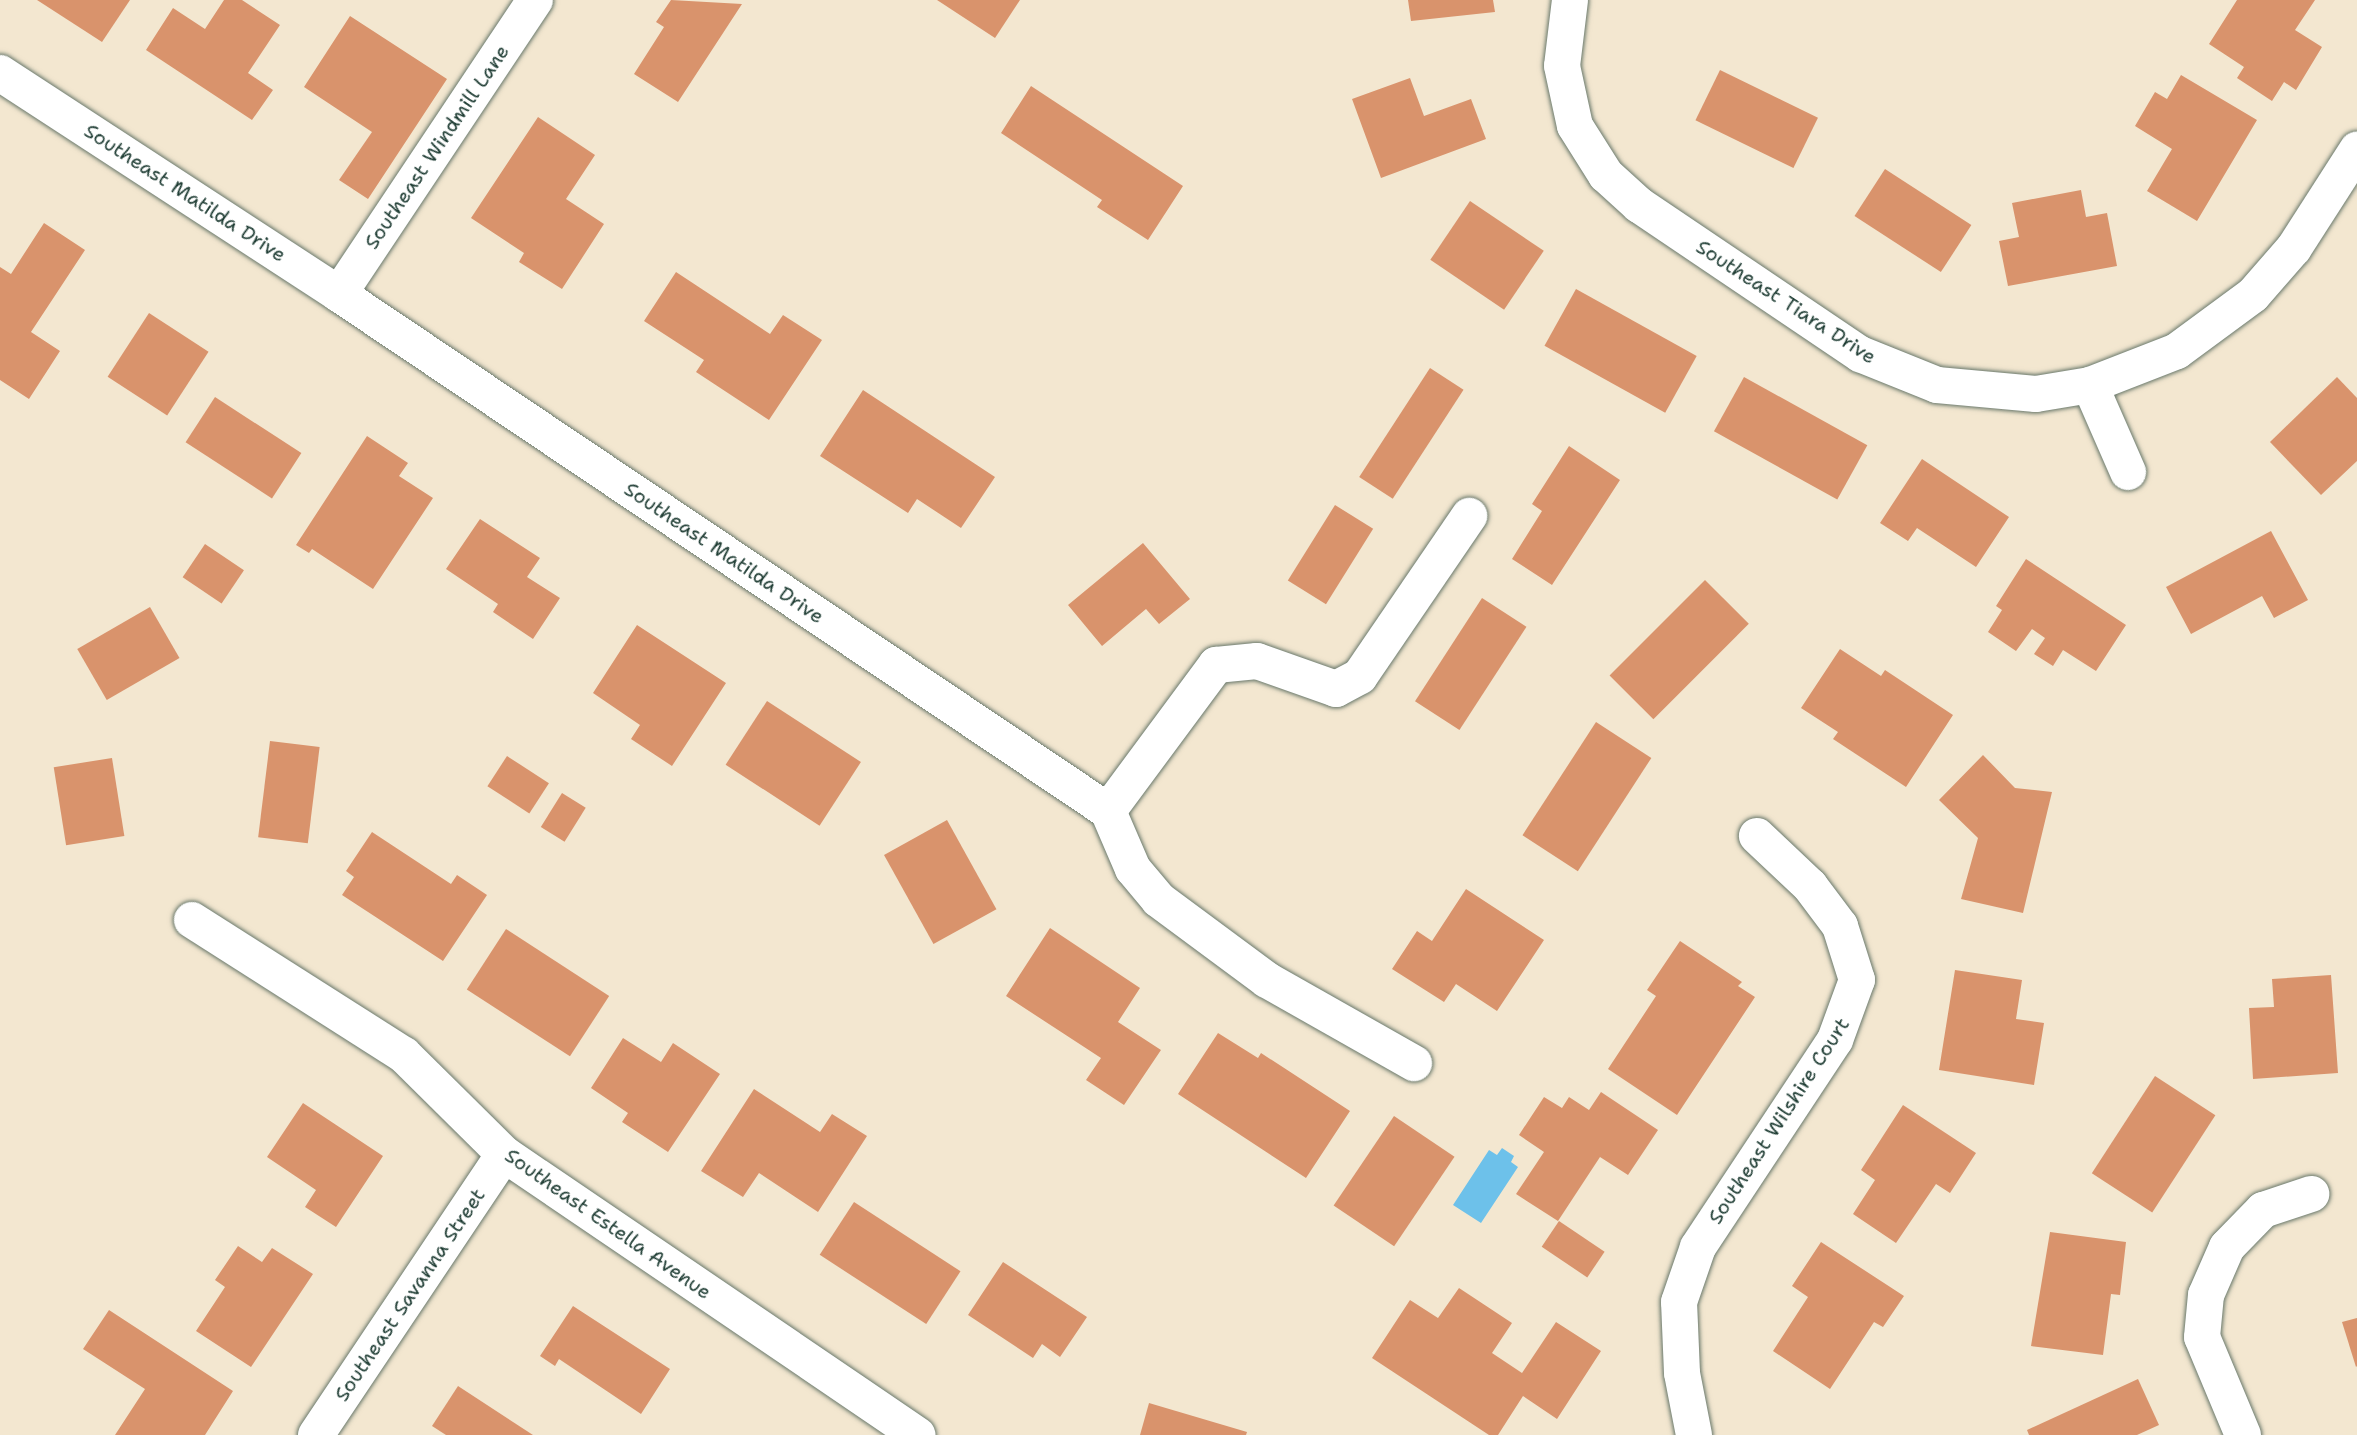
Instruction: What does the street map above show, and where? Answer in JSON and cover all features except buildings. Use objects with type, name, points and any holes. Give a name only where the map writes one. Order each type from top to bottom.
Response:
[{"type":"street","name":"Southeast Windmill Lane","points":[[339,294],[535,0]]},
{"type":"street","name":"Southeast Tiara Drive","points":[[1570,0],[1562,66],[1575,126],[1606,175],[1639,205],[1890,368],[1937,385],[1986,393],[2036,394],[2090,385],[2177,351],[2253,295],[2294,248],[2357,150]]},
{"type":"street","name":"Southeast Matilda Drive","points":[[0,73],[339,294],[1108,811]]},
{"type":"street","points":[[2090,385],[2128,472]]},
{"type":"street","points":[[1414,1063],[1267,980],[1159,900],[1133,869],[1108,811],[1216,665],[1257,661],[1336,689],[1360,676],[1469,516]]},
{"type":"street","name":"Southeast Wilshire Court","points":[[1694,1435],[1682,1373],[1679,1302],[1693,1261],[1835,1040],[1857,980],[1840,926],[1810,886],[1757,836]]},
{"type":"street","name":"Southeast Estella Avenue","points":[[192,920],[404,1055],[504,1154],[917,1435]]},
{"type":"street","name":"Southeast Savanna Street","points":[[316,1435],[504,1154]]},
{"type":"street","points":[[2243,1435],[2202,1337],[2206,1295],[2227,1247],[2263,1210],[2311,1194]]},
{"type":"water","points":[[1502,1148],[1514,1156],[1511,1162],[1518,1167],[1481,1223],[1453,1205],[1489,1150],[1497,1155]]}]
